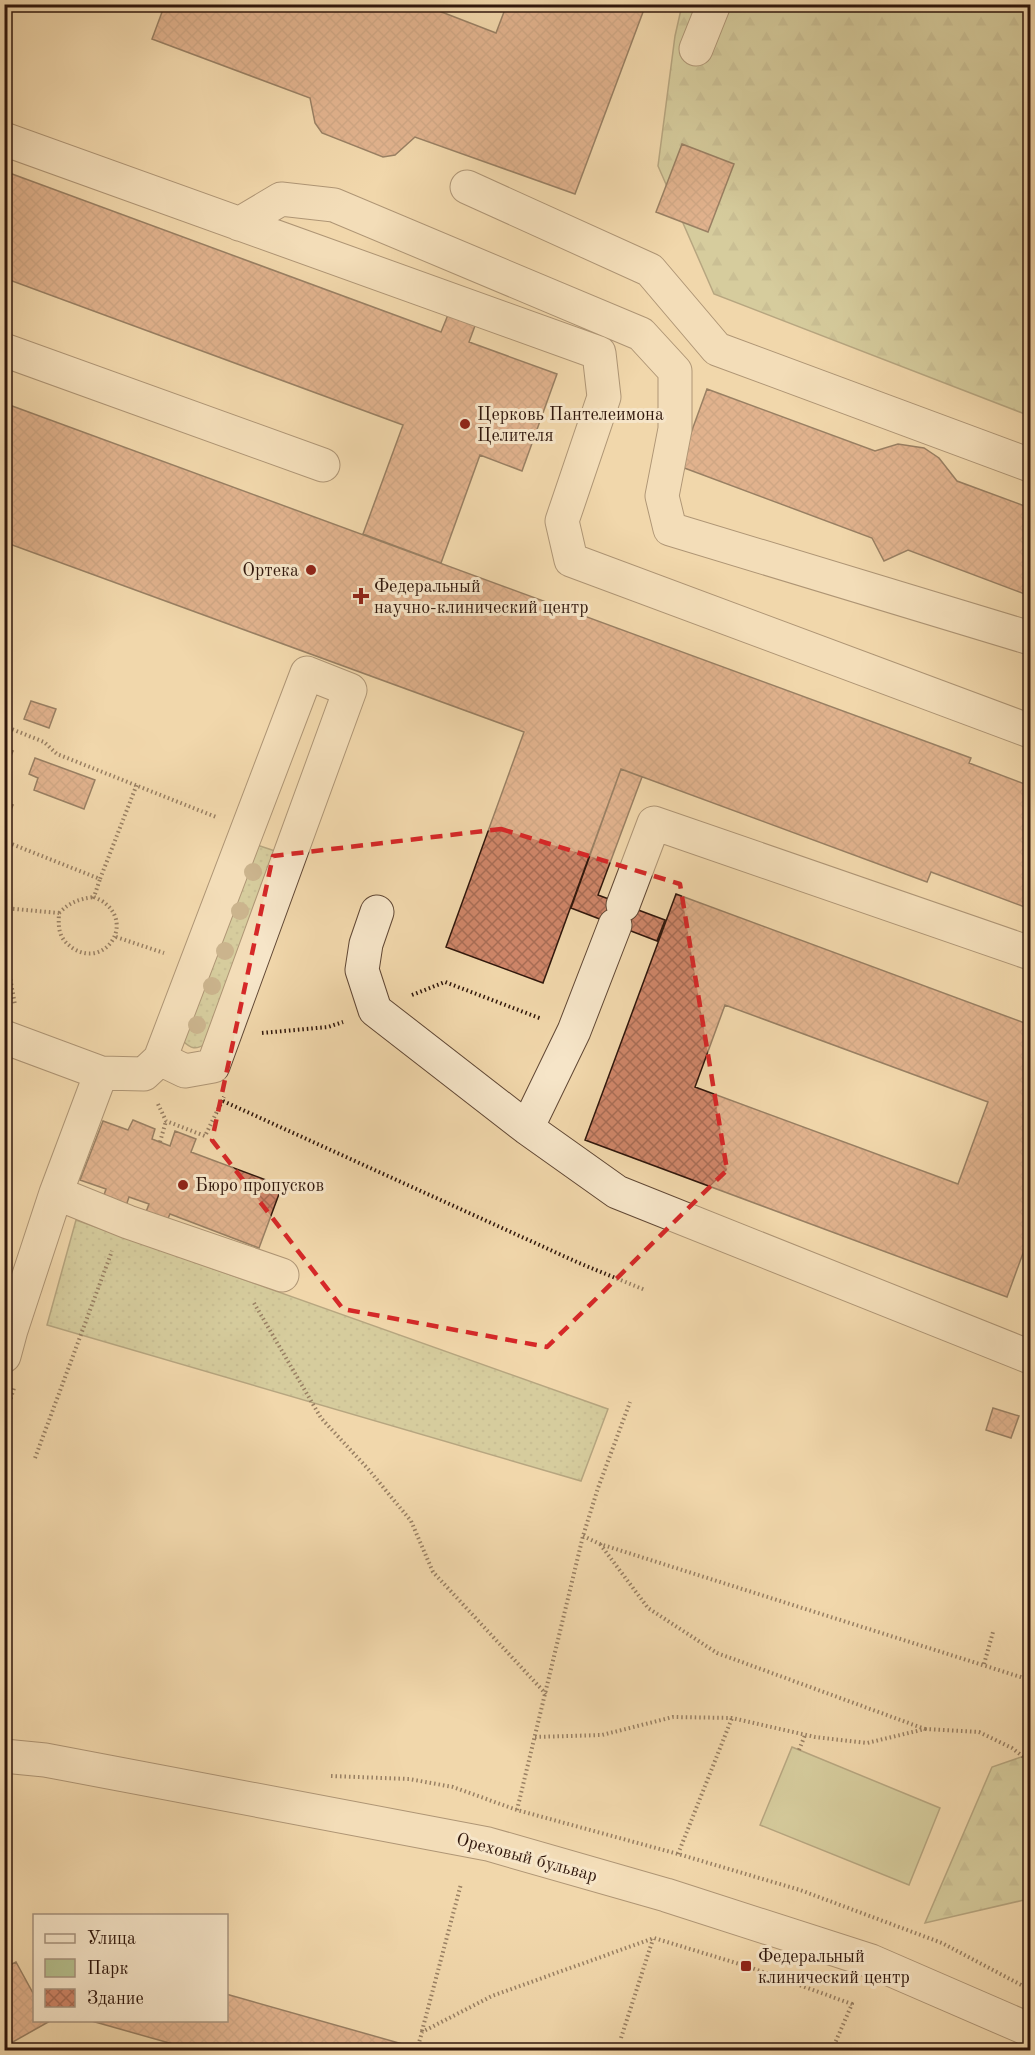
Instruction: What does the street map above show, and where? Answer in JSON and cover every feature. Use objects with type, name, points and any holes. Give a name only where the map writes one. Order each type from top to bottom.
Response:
[{"type":"street","points":[[696,49],[714,4]]},
{"type":"street","points":[[4,139],[598,353],[604,397],[562,521],[571,560],[1030,731]]},
{"type":"street","points":[[467,188],[650,270],[717,349],[1030,465]]},
{"type":"street","points":[[239,224],[281,199],[334,205],[641,334],[675,371],[675,429],[662,496],[670,529],[1030,639]]},
{"type":"street","points":[[4,350],[323,465]]},
{"type":"street","points":[[4,1037],[101,1072],[144,1074],[160,1059],[307,673],[350,690],[213,1066],[185,1071],[160,1059]]},
{"type":"street","points":[[527,1128],[574,1031],[654,823],[1030,953]]},
{"type":"street","points":[[377,912],[366,944],[362,970],[375,1010],[527,1128],[618,1192],[1030,1357]]},
{"type":"street","points":[[4,1356],[56,1193],[101,1072]]},
{"type":"street","points":[[56,1193],[128,1222],[282,1275]]},
{"type":"street","name":"Ореховый бульвар","points":[[4,1756],[45,1760],[488,1844],[666,1895],[872,1961],[1030,2030]]},
{"type":"path","points":[[4,726],[44,742],[57,754],[218,818]]},
{"type":"path","points":[[94,897],[137,784]]},
{"type":"path","points":[[4,842],[99,879]]},
{"type":"path","points":[[94,897],[108,905],[117,921],[116,938],[107,947],[94,953],[81,953],[65,943],[61,936],[58,930],[59,913],[77,899],[94,897]]},
{"type":"path","points":[[4,908],[59,913]]},
{"type":"path","points":[[116,938],[146,947]]},
{"type":"path","points":[[4,944],[15,1006]]},
{"type":"path","points":[[223,1101],[579,1263],[645,1290]]},
{"type":"path","points":[[160,1142],[166,1121]]},
{"type":"path","points":[[35,1458],[114,1246],[128,1222]]},
{"type":"path","points":[[225,1254],[321,1418],[369,1470],[411,1521],[433,1572],[546,1694]]},
{"type":"path","points":[[517,1810],[583,1536],[630,1402]]},
{"type":"path","points":[[583,1536],[600,1545],[1030,1680]]},
{"type":"path","points":[[600,1545],[648,1608],[717,1653],[925,1730]]},
{"type":"path","points":[[984,1664],[993,1632]]},
{"type":"path","points":[[535,1737],[602,1735],[673,1717],[732,1718],[805,1735],[867,1743],[925,1730],[979,1732],[1012,1749],[1030,1762]]},
{"type":"path","points":[[732,1718],[678,1854],[800,1890],[942,1943],[1030,1990]]},
{"type":"path","points":[[799,1750],[805,1735]]},
{"type":"path","points":[[417,2050],[461,1884]]},
{"type":"path","points":[[422,2032],[492,1995],[654,1938],[746,1965],[852,2004],[832,2050]]},
{"type":"path","points":[[621,2038],[654,1938]]},
{"type":"highlighted area","points":[[501,829],[680,884],[727,1170],[547,1347],[343,1309],[212,1140],[273,856]]},
{"type":"green space","points":[[682,5],[1030,5],[1030,416],[714,294],[658,166],[675,36]]},
{"type":"green space","points":[[254,844],[278,852],[205,1044],[196,1048],[191,1047],[183,1041]]},
{"type":"green space","points":[[76,1220],[608,1409],[581,1481],[47,1325]]},
{"type":"green space","points":[[792,1747],[940,1808],[909,1885],[760,1825]]},
{"type":"green space","points":[[1030,1754],[1030,1904],[1024,1900],[925,1923],[992,1767]]},
{"type":"building","points":[[165,4],[421,4],[496,33],[507,4],[646,4],[575,194],[415,137],[395,155],[383,157],[322,133],[315,123],[310,98],[152,39]]},
{"type":"building","points":[[682,144],[734,164],[708,232],[656,212]]},
{"type":"building","points":[[4,171],[441,332],[452,305],[479,315],[469,342],[557,374],[522,471],[480,455],[441,563],[363,534],[403,425],[4,278]]},
{"type":"building","points":[[707,389],[875,451],[898,444],[924,448],[939,458],[957,481],[1030,508],[1030,596],[908,550],[884,561],[872,538],[679,466]]},
{"type":"building","points":[[4,403],[971,758],[969,763],[1030,786],[1030,909],[931,872],[927,882],[621,769],[543,983],[446,947],[524,732],[4,542]]},
{"type":"building","points":[[31,701],[56,709],[49,728],[24,719]]},
{"type":"building","points":[[4,748],[13,751],[6,768],[4,767]]},
{"type":"building","points":[[35,758],[95,780],[84,809],[34,790],[38,778],[29,774]]},
{"type":"building","points":[[621,769],[642,777],[598,895],[665,920],[657,941],[571,908]]},
{"type":"building","points":[[4,802],[13,805],[4,827]]},
{"type":"building","points":[[676,894],[1030,1025],[1030,1234],[1007,1297],[585,1140]],"holes":[[[725,1005],[988,1102],[958,1184],[695,1087]]]},
{"type":"building","points":[[133,1120],[155,1129],[152,1139],[170,1146],[175,1131],[196,1139],[191,1152],[282,1186],[259,1248],[170,1214],[165,1225],[144,1217],[149,1204],[129,1197],[125,1209],[102,1201],[106,1189],[80,1180],[103,1121],[128,1130]]},
{"type":"building","points":[[993,1408],[1019,1416],[1011,1438],[986,1430]]},
{"type":"building","points":[[16,1962],[33,1993],[33,2022],[48,2022],[4,2047],[4,1968]]},
{"type":"building","points":[[228,1995],[413,2047],[412,2050],[194,2050],[95,2022],[228,2022]]},
{"type":"place","name":"Церковь Пантелеимона Целителя","points":[[465,424]]},
{"type":"place","name":"Ортека","points":[[311,570]]},
{"type":"place","name":"Федеральный научно-клинический центр","points":[[361,596]]},
{"type":"place","name":"Бюро пропусков","points":[[183,1185]]},
{"type":"place","name":"Федеральный клинический центр","points":[[746,1966]]}]
